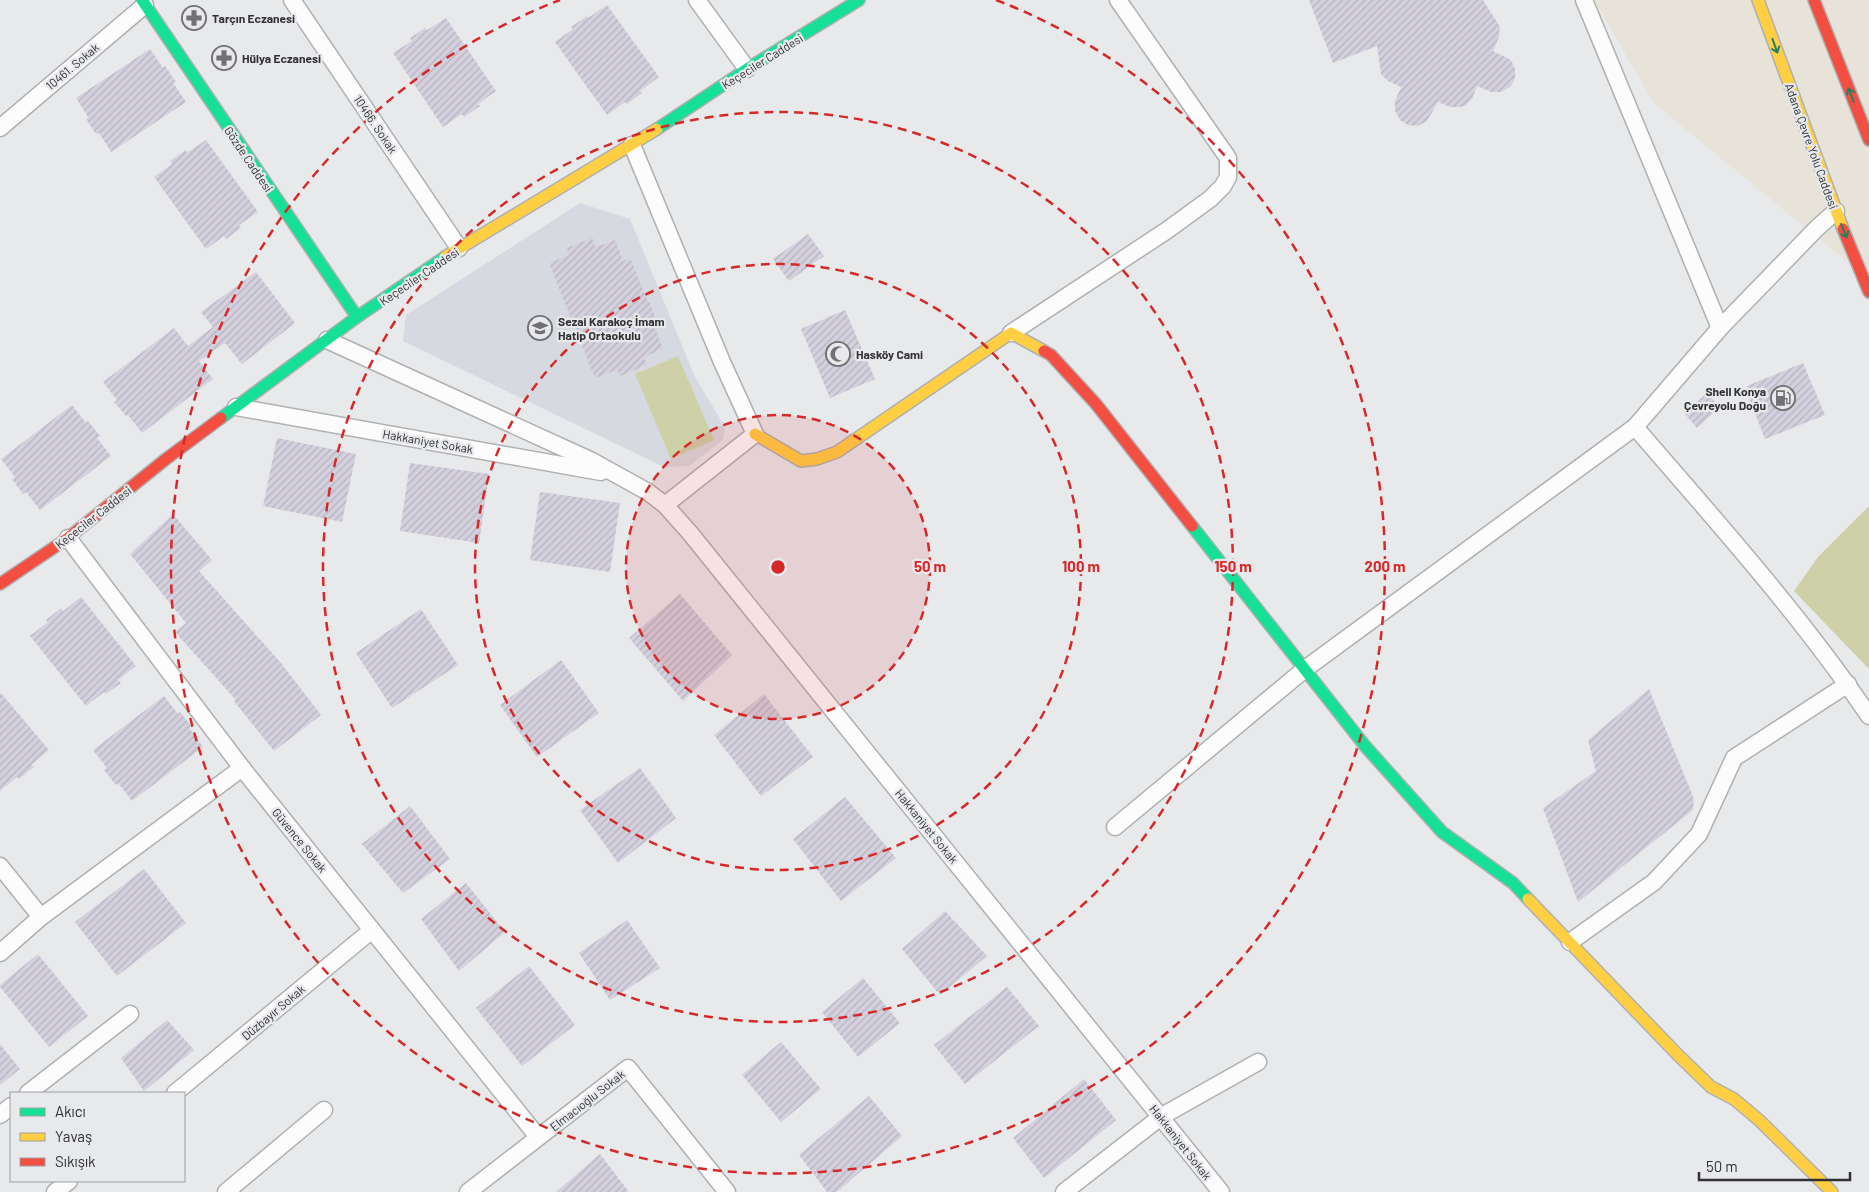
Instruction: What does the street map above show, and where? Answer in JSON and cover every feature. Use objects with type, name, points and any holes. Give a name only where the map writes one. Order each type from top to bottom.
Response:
[{"type":"main road","name":"Keçeciler Caddesi","points":[[0,584],[68,538],[166,459],[357,318],[459,248],[632,145],[747,69],[859,0]]},
{"type":"main road","name":"Adana Çevre Yolu Caddesi","points":[[1758,0],[1836,211],[1869,292]]},
{"type":"main road","points":[[1814,0],[1869,140]]},
{"type":"main road","name":"Gözde Caddesi","points":[[143,2],[357,318]]},
{"type":"main road","points":[[755,434],[801,460],[817,458],[837,452],[1011,333],[1051,354],[1096,404],[1365,746],[1442,832],[1514,883],[1677,1054],[1711,1087],[1734,1100],[1760,1121],[1832,1192]]},
{"type":"street","name":"10466. Sokak","points":[[292,0],[459,248]]},
{"type":"street","points":[[697,0],[747,69]]},
{"type":"street","points":[[1011,333],[1173,226],[1210,199],[1223,186],[1228,177],[1228,158],[1118,0]]},
{"type":"street","points":[[1584,0],[1720,328]]},
{"type":"street","name":"10461. Sokak","points":[[0,128],[143,2]]},
{"type":"street","points":[[632,145],[722,362],[755,434],[665,505]]},
{"type":"street","points":[[1115,827],[1305,669],[1635,427],[1720,328],[1817,228],[1836,211]]},
{"type":"street","name":"Hakkaniyet Sokak","points":[[327,340],[592,460],[648,492],[665,505],[690,533],[1162,1116],[1221,1192]]},
{"type":"street","name":"Hakkaniyet Sokak","points":[[236,407],[620,475]]},
{"type":"street","points":[[1635,427],[1775,590],[1848,684],[1869,716]]},
{"type":"street","name":"Güvence Sokak","points":[[68,538],[242,768],[538,1138]]},
{"type":"street","points":[[1570,942],[1654,882],[1699,834],[1734,758],[1848,684]]},
{"type":"street","points":[[0,953],[41,917],[242,768]]},
{"type":"street","points":[[0,866],[41,917]]},
{"type":"street","name":"Düzbayır Sokak","points":[[176,1092],[372,930]]},
{"type":"street","points":[[29,1092],[130,1014]]},
{"type":"street","points":[[1064,1192],[1162,1116],[1258,1062]]},
{"type":"street","name":"Elmacıoğlu Sokak","points":[[468,1192],[628,1068],[727,1192]]},
{"type":"street","points":[[226,1192],[324,1110]]},
{"type":"street","points":[[55,1192],[68,1182]]},
{"type":"shaded area","points":[[1594,0],[1869,0],[1869,280],[1654,103]]},
{"type":"shaded area","name":"Sezai Karakoç İmam Hatip Ortaokulu","points":[[580,203],[630,219],[695,377],[725,427],[723,440],[689,466],[664,467],[403,341],[406,315]]},
{"type":"green space","points":[[678,356],[714,440],[671,459],[635,374]]},
{"type":"green space","points":[[1869,506],[1869,669],[1794,591],[1818,557]]},
{"type":"building","points":[[1309,0],[1483,0],[1500,27],[1499,37],[1493,51],[1511,60],[1515,69],[1515,79],[1510,87],[1501,92],[1491,92],[1477,86],[1472,99],[1465,106],[1450,107],[1438,102],[1427,121],[1418,126],[1408,125],[1400,120],[1395,111],[1395,101],[1401,87],[1388,81],[1381,74],[1377,46],[1333,63]]},
{"type":"building","points":[[607,5],[659,77],[640,91],[642,93],[627,104],[625,102],[607,115],[555,42],[573,29],[571,27]]},
{"type":"building","points":[[446,18],[496,91],[478,104],[480,106],[464,117],[462,114],[443,127],[393,53],[412,41],[410,38],[425,28],[427,30]]},
{"type":"building","points":[[150,49],[163,68],[165,66],[176,82],[173,83],[186,102],[111,152],[99,133],[96,134],[86,119],[88,117],[76,98]]},
{"type":"building","points":[[206,140],[258,212],[239,225],[241,228],[226,239],[224,236],[206,249],[154,177],[172,164],[170,161],[186,150],[187,153]]},
{"type":"building","points":[[808,234],[824,256],[789,281],[773,259]]},
{"type":"building","points":[[592,238],[596,247],[615,240],[623,261],[630,258],[659,326],[655,328],[663,349],[644,357],[647,365],[620,376],[617,370],[595,378],[549,263],[569,255],[567,248]]},
{"type":"building","points":[[256,272],[295,323],[242,364],[225,343],[199,361],[213,379],[142,433],[128,415],[126,416],[114,402],[117,400],[103,382],[174,328],[188,346],[213,327],[201,312]]},
{"type":"building","name":"Hasköy Cami","points":[[845,310],[875,379],[830,398],[801,329]]},
{"type":"building","points":[[1803,363],[1825,415],[1765,439],[1747,393],[1747,386]]},
{"type":"building","points":[[1707,393],[1720,407],[1697,428],[1684,413]]},
{"type":"building","points":[[72,405],[86,423],[88,421],[100,436],[97,438],[111,456],[40,510],[26,492],[23,494],[12,479],[15,477],[1,459]]},
{"type":"building","points":[[277,438],[356,454],[342,522],[263,506]]},
{"type":"building","points":[[410,463],[489,474],[479,543],[400,531]]},
{"type":"building","points":[[540,492],[620,503],[610,572],[530,560]]},
{"type":"building","points":[[173,514],[212,560],[199,571],[281,663],[321,715],[274,751],[234,701],[236,700],[175,632],[186,623],[130,554]]},
{"type":"building","points":[[680,594],[732,655],[683,701],[629,638]]},
{"type":"building","points":[[81,597],[136,666],[118,680],[121,683],[106,694],[104,692],[86,706],[30,636],[48,622],[46,620],[61,608],[63,611]]},
{"type":"building","points":[[421,609],[458,665],[392,708],[356,653]]},
{"type":"building","points":[[561,660],[599,713],[537,757],[500,705]]},
{"type":"building","points":[[1649,689],[1694,799],[1693,810],[1578,902],[1543,808],[1596,771],[1588,740]]},
{"type":"building","points":[[0,692],[49,750],[31,765],[34,767],[19,779],[17,777],[0,791]]},
{"type":"building","points":[[764,694],[813,757],[761,796],[714,735]]},
{"type":"building","points":[[164,696],[178,714],[180,712],[192,727],[189,728],[203,747],[132,801],[118,783],[116,785],[104,770],[107,768],[93,750]]},
{"type":"building","points":[[640,768],[676,818],[618,863],[580,810]]},
{"type":"building","points":[[845,797],[896,858],[841,901],[793,839]]},
{"type":"building","points":[[410,806],[450,859],[403,893],[362,844]]},
{"type":"building","points":[[144,869],[186,923],[117,976],[75,922]]},
{"type":"building","points":[[466,883],[505,932],[459,971],[421,919]]},
{"type":"building","points":[[945,911],[987,956],[940,995],[902,949]]},
{"type":"building","points":[[627,920],[660,968],[610,1000],[579,953]]},
{"type":"building","points":[[38,954],[88,1016],[49,1047],[0,987],[0,985]]},
{"type":"building","points":[[529,966],[575,1025],[522,1066],[476,1008]]},
{"type":"building","points":[[863,978],[900,1023],[858,1057],[822,1012]]},
{"type":"building","points":[[1007,987],[1039,1026],[965,1084],[934,1045]]},
{"type":"building","points":[[167,1020],[194,1050],[144,1091],[121,1058]]},
{"type":"building","points":[[781,1042],[821,1089],[781,1122],[742,1075]]},
{"type":"building","points":[[0,1044],[20,1069],[0,1085]]},
{"type":"building","points":[[1084,1079],[1116,1120],[1044,1178],[1013,1138]]},
{"type":"building","points":[[869,1096],[902,1136],[837,1192],[827,1192],[799,1155]]},
{"type":"building","points":[[600,1154],[629,1192],[556,1192]]},
{"type":"traffic: fast","points":[[142,0],[357,317]]},
{"type":"traffic: fast","points":[[657,129],[747,69],[859,0]]},
{"type":"traffic: fast","points":[[221,418],[357,317],[445,257]]},
{"type":"traffic: fast","points":[[1192,526],[1365,746],[1442,832],[1513,883],[1528,899]]},
{"type":"traffic: slow","points":[[1758,0],[1843,229]]},
{"type":"traffic: slow","points":[[445,257],[657,129]]},
{"type":"traffic: slow","points":[[755,434],[801,461],[817,459],[837,452],[1011,333],[1044,351]]},
{"type":"traffic: slow","points":[[1528,899],[1711,1087],[1734,1099],[1760,1121],[1832,1192]]},
{"type":"traffic: jam","points":[[1814,0],[1869,140]]},
{"type":"traffic: jam","points":[[1843,229],[1869,292]]},
{"type":"traffic: jam","points":[[1044,351],[1051,355],[1096,404],[1192,526]]},
{"type":"traffic: jam","points":[[0,584],[68,538],[166,459],[221,418]]},
{"type":"place","name":"Tarçın Eczanesi","points":[[194,18]]},
{"type":"place","name":"Hülya Eczanesi","points":[[224,58]]},
{"type":"place","name":"Sezai Karakoç İmam Hatip Ortaokulu","points":[[540,328]]},
{"type":"place","name":"Hasköy Cami","points":[[838,354]]},
{"type":"place","name":"Shell Konya Çevreyolu Doğu","points":[[1783,398]]}]
